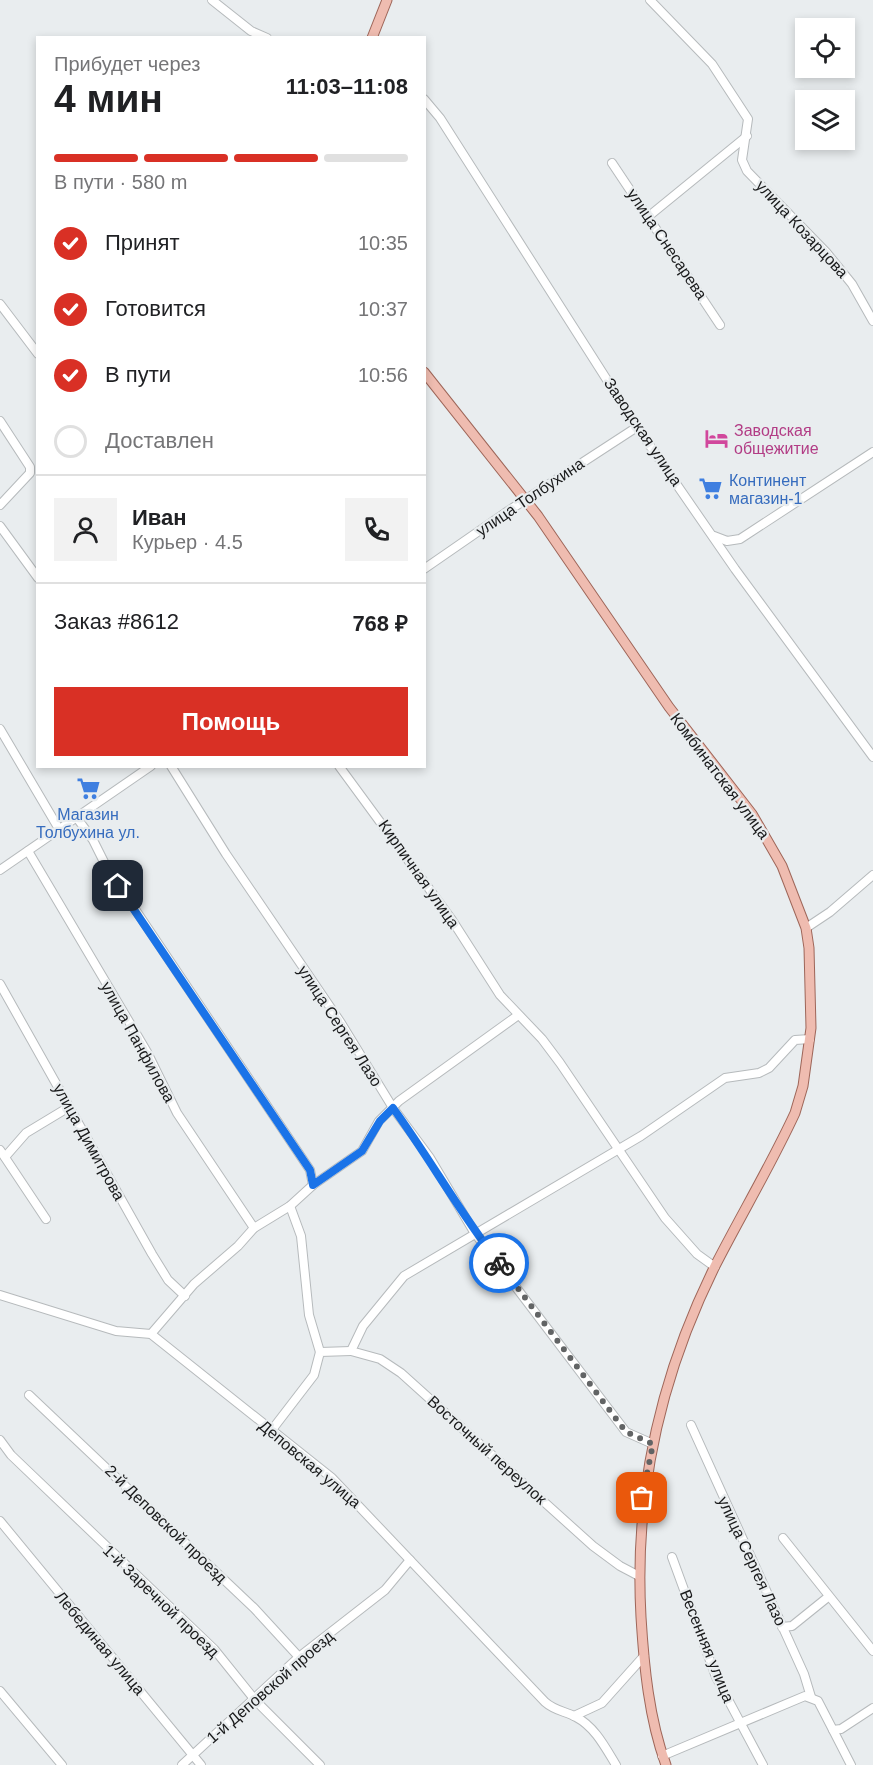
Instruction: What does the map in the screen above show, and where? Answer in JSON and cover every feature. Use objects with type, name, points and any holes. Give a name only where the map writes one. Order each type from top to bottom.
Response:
[{"type":"main road","points":[[373,36],[387,0]]},
{"type":"main road","name":"Комбинатская улица","points":[[426,375],[525,500],[669,707],[752,814],[782,866],[806,928],[809,948],[810,1039],[795,1113],[715,1267],[679,1348],[663,1397],[642,1498],[639,1576],[641,1624],[653,1719],[664,1760]]},
{"type":"street","points":[[212,0],[251,31],[262,36]]},
{"type":"street","name":"улица Козарцова","points":[[650,0],[712,64],[748,119],[742,160],[747,171],[826,252],[852,284],[873,321]]},
{"type":"street","name":"Заводская улица","points":[[426,101],[440,118],[476,178],[637,427],[735,569],[873,757]]},
{"type":"street","points":[[649,216],[747,136]]},
{"type":"street","name":"улица Снесарева","points":[[612,163],[720,325]]},
{"type":"street","points":[[0,304],[36,351]]},
{"type":"street","points":[[0,421],[30,468],[26,480],[0,505]]},
{"type":"street","name":"улица Толбухина","points":[[426,568],[637,427]]},
{"type":"street","points":[[714,536],[727,541],[740,539],[873,452]]},
{"type":"street","points":[[0,526],[36,575]]},
{"type":"street","points":[[0,729],[59,829]]},
{"type":"street","points":[[0,870],[148,768]]},
{"type":"street","name":"улица Сергея Лазо","points":[[172,768],[226,854],[341,1023],[393,1108],[430,1158],[474,1232],[626,1432],[653,1444]]},
{"type":"street","name":"Кирпичная улица","points":[[340,768],[452,920],[493,986],[517,1016],[561,1063],[618,1147]]},
{"type":"street","points":[[77,818],[93,840],[112,876],[310,1170],[313,1185]]},
{"type":"street","name":"улица Панфилова","points":[[28,851],[147,1052],[177,1113],[254,1228]]},
{"type":"street","points":[[806,928],[830,912],[873,875]]},
{"type":"street","name":"улица Димитрова","points":[[0,984],[152,1254],[168,1280],[185,1296]]},
{"type":"street","points":[[0,1295],[116,1331],[151,1334],[201,1277],[238,1246],[254,1228],[290,1206],[313,1185],[362,1151],[380,1121],[393,1108],[460,1055],[517,1016]]},
{"type":"street","points":[[320,1352],[351,1351],[363,1326],[404,1276],[474,1232],[618,1147],[641,1136],[725,1078],[759,1073],[769,1068],[795,1040],[810,1039]]},
{"type":"street","points":[[46,1219],[2,1153],[26,1133],[69,1107]]},
{"type":"street","points":[[618,1147],[666,1218],[697,1254],[715,1267]]},
{"type":"street","points":[[271,1431],[314,1375],[320,1352],[309,1315],[301,1236],[290,1206]]},
{"type":"street","name":"Деповская улица","points":[[151,1334],[222,1388],[271,1431],[332,1478],[545,1702],[554,1709],[574,1716],[588,1725],[616,1765]]},
{"type":"street","name":"Восточный переулок","points":[[351,1351],[380,1359],[400,1373],[593,1546],[639,1576]]},
{"type":"street","name":"2-й Деповской проезд","points":[[29,1395],[254,1608],[299,1657]]},
{"type":"street","name":"улица Сергея Лазо","points":[[691,1425],[811,1697],[824,1709],[833,1730]]},
{"type":"street","name":"1-й Заречной проезд","points":[[0,1440],[10,1455],[214,1649],[255,1700],[320,1765]]},
{"type":"street","name":"Лебединая улица","points":[[0,1521],[201,1765]]},
{"type":"street","points":[[783,1538],[873,1651]]},
{"type":"street","name":"Весенняя улица","points":[[672,1557],[716,1677],[763,1765]]},
{"type":"street","name":"1-й Деповской проезд","points":[[182,1765],[299,1657],[385,1590],[410,1560]]},
{"type":"street","points":[[782,1627],[792,1626],[828,1597]]},
{"type":"street","points":[[574,1716],[602,1703],[644,1656]]},
{"type":"street","points":[[0,1691],[62,1765]]},
{"type":"street","points":[[664,1760],[795,1700],[811,1697]]},
{"type":"street","points":[[851,1765],[833,1730],[841,1729],[873,1708]]},
{"type":"way so far","points":[[499,1263],[626,1432],[653,1444],[642,1498]]},
{"type":"place","name":"Заводская общежитие","points":[[716,439]]},
{"type":"place","name":"Континент магазин-1","points":[[711,489]]},
{"type":"place","name":"Магазин Толбухина ул.","points":[[88,789]]},
{"type":"route","points":[[118,886],[310,1170],[313,1185],[362,1151],[380,1121],[393,1108],[430,1158],[474,1232],[499,1263]]}]
